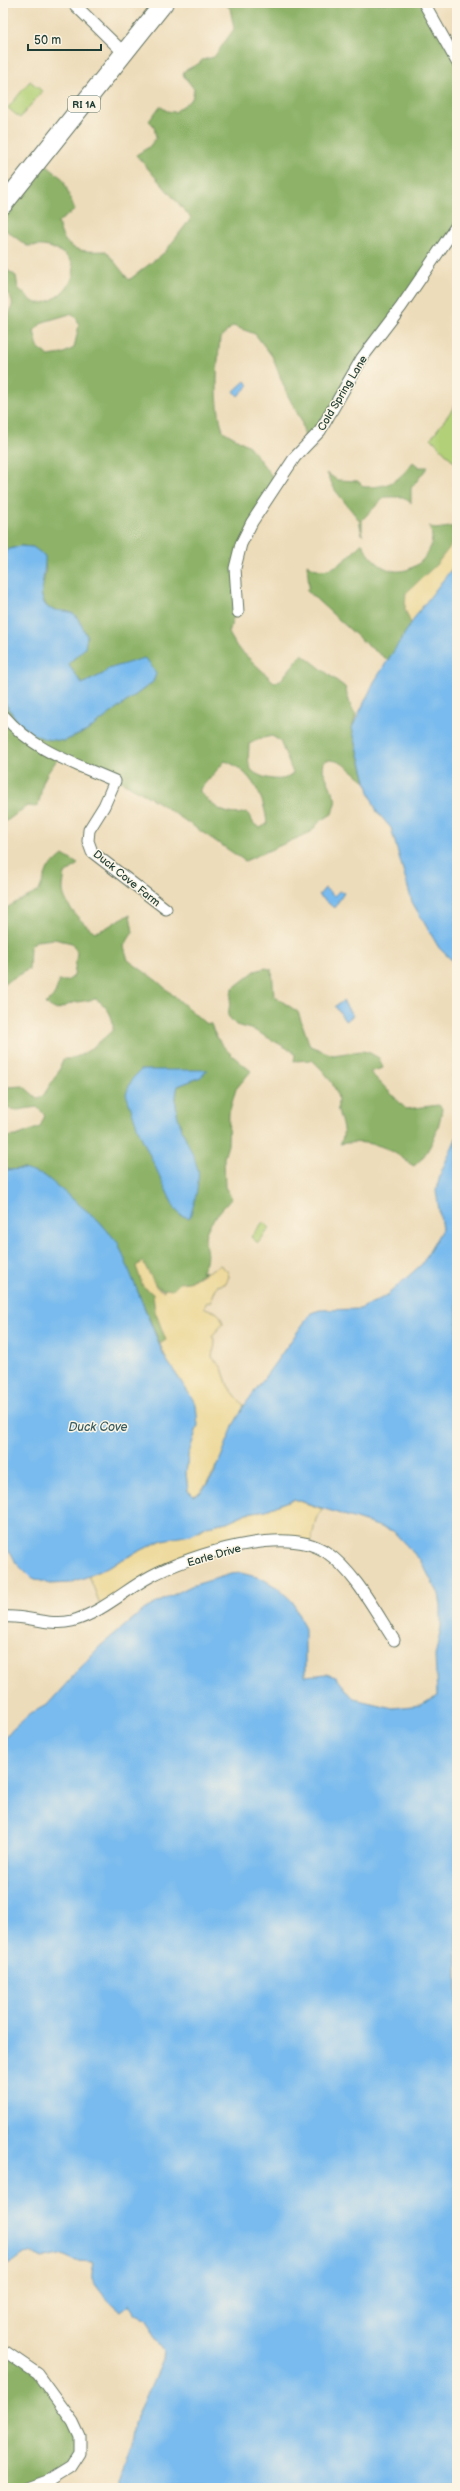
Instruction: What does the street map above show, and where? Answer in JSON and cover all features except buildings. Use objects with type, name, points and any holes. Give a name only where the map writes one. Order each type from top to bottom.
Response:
[{"type":"main road","name":"RI 1A","points":[[3,205],[164,3]]},
{"type":"street","points":[[73,3],[124,53]]},
{"type":"street","points":[[424,3],[457,62]]},
{"type":"street","name":"Cold Spring Lane","points":[[238,612],[235,568],[241,544],[256,515],[295,457],[320,431],[362,358],[401,307],[457,225]]},
{"type":"street","name":"Duck Cove Farm","points":[[3,715],[21,735],[32,743],[64,761],[115,780],[104,806],[89,830],[88,841],[92,852],[166,909]]},
{"type":"street","name":"Earle Drive","points":[[3,1617],[53,1623],[72,1620],[94,1611],[152,1576],[179,1565],[213,1553],[282,1540],[309,1543],[326,1552],[358,1587],[394,1640]]},
{"type":"street","points":[[3,2350],[38,2374],[73,2422],[80,2437],[80,2453],[71,2467],[48,2484],[28,2488]]},
{"type":"green space","points":[[223,3],[426,3],[457,60],[457,225],[307,446],[301,420],[287,394],[272,356],[255,334],[233,326],[220,338],[217,396],[223,431],[249,446],[278,484],[263,503],[236,569],[240,614],[233,618],[229,633],[237,647],[274,682],[280,681],[302,654],[345,687],[351,707],[356,715],[352,728],[366,782],[341,763],[330,760],[324,761],[323,770],[336,800],[332,814],[319,822],[311,832],[245,861],[156,801],[121,781],[58,758],[45,777],[36,807],[27,806],[4,823],[5,837],[3,837],[3,700],[17,721],[64,741],[87,731],[153,682],[156,674],[108,669],[103,674],[82,684],[68,664],[85,648],[87,636],[77,617],[72,613],[55,612],[48,608],[41,596],[46,568],[41,554],[33,547],[20,546],[7,550],[3,556],[3,327],[6,324],[12,307],[12,301],[3,289],[3,267],[16,276],[18,288],[34,302],[41,303],[50,301],[66,289],[74,271],[72,263],[65,255],[47,247],[27,246],[3,228],[3,176],[16,187],[40,160],[63,179],[75,210],[58,222],[64,239],[69,245],[81,250],[106,251],[129,280],[165,252],[191,218],[136,155],[149,147],[156,138],[154,126],[149,121],[160,106],[167,111],[175,112],[192,99],[194,89],[183,75],[184,71],[200,63],[202,60],[214,57],[234,29],[230,8]],"holes":[[[70,314],[76,317],[79,325],[74,348],[62,354],[48,356],[38,347],[34,331],[43,322]],[[272,736],[280,741],[293,773],[284,778],[272,779],[266,778],[251,769],[249,760],[249,744],[259,739]],[[225,761],[234,765],[242,771],[255,786],[263,804],[267,824],[260,828],[254,824],[247,812],[233,814],[215,807],[200,792],[200,789]]]},
{"type":"green space","points":[[30,81],[42,91],[20,118],[8,108]]},
{"type":"green space","points":[[457,403],[457,465],[431,438]]},
{"type":"green space","points":[[413,462],[419,467],[428,467],[411,488],[411,503],[403,497],[385,497],[362,520],[362,535],[359,520],[335,490],[327,473],[337,480],[358,481],[364,487],[373,487],[387,484],[397,479]]},
{"type":"green space","points":[[429,526],[435,529],[457,526],[456,536],[452,546],[439,564],[406,593],[405,609],[411,624],[388,660],[367,645],[306,590],[309,587],[307,564],[322,570],[330,569],[344,561],[362,543],[374,560],[388,569],[401,571],[413,567],[423,559],[430,549],[432,537]]},
{"type":"green space","points":[[63,855],[78,864],[65,874],[63,888],[64,896],[75,914],[95,932],[100,931],[130,915],[133,932],[124,946],[128,960],[157,981],[205,1023],[211,1024],[217,1038],[232,1056],[251,1071],[236,1089],[229,1113],[228,1145],[224,1158],[225,1187],[232,1198],[214,1219],[206,1233],[205,1243],[207,1256],[201,1272],[206,1271],[189,1282],[179,1283],[172,1290],[166,1290],[157,1286],[153,1282],[143,1262],[136,1266],[143,1286],[153,1294],[155,1311],[166,1340],[160,1344],[117,1243],[99,1221],[68,1196],[25,1169],[6,1170],[3,1167],[3,1137],[16,1136],[40,1127],[45,1115],[37,1107],[18,1110],[3,1108],[3,1080],[8,1087],[23,1086],[37,1098],[43,1096],[59,1071],[63,1059],[77,1057],[96,1045],[113,1030],[109,1012],[96,999],[72,1003],[57,1010],[45,1004],[55,994],[59,981],[67,981],[74,976],[77,952],[72,943],[54,939],[36,941],[30,947],[29,969],[3,984],[3,911],[39,891],[48,868]],"holes":[[[141,1070],[201,1077],[178,1086],[176,1097],[178,1119],[198,1171],[174,1207],[140,1132]]]},
{"type":"green space","points":[[266,968],[272,970],[274,996],[298,1012],[310,1046],[333,1055],[361,1051],[368,1052],[379,1058],[383,1068],[370,1072],[406,1109],[439,1105],[442,1108],[433,1140],[425,1155],[414,1166],[387,1149],[374,1144],[340,1144],[343,1132],[338,1110],[337,1093],[325,1073],[312,1060],[294,1061],[295,1055],[292,1051],[254,1030],[236,1025],[228,1016],[232,989],[255,971]]},
{"type":"green space","points":[[263,1222],[270,1228],[258,1243],[251,1237]]},
{"type":"green space","points":[[3,2349],[32,2367],[81,2439],[73,2466],[26,2488],[3,2488]]},
{"type":"sand","points":[[457,538],[457,562],[411,624],[405,609],[406,593],[436,565]]},
{"type":"sand","points":[[143,1262],[157,1288],[163,1291],[166,1289],[172,1290],[179,1283],[189,1282],[220,1265],[228,1272],[229,1277],[225,1284],[217,1286],[210,1303],[207,1302],[204,1307],[216,1312],[222,1319],[223,1324],[212,1336],[215,1344],[212,1357],[222,1368],[228,1386],[244,1406],[210,1479],[194,1496],[188,1491],[186,1473],[188,1455],[198,1425],[181,1381],[169,1365],[160,1344],[166,1340],[155,1311],[153,1294],[143,1286],[136,1266]]},
{"type":"sand","points":[[294,1499],[322,1509],[316,1519],[311,1542],[282,1539],[209,1553],[100,1604],[89,1576],[162,1540],[200,1531],[207,1526],[227,1522],[247,1513],[266,1510]]},
{"type":"water","points":[[245,381],[249,385],[238,396],[234,391]]},
{"type":"water","points":[[20,546],[33,547],[45,556],[42,584],[42,597],[44,603],[50,609],[72,613],[79,620],[87,636],[85,648],[68,664],[82,684],[103,674],[108,669],[144,658],[149,662],[156,674],[153,682],[87,731],[64,741],[45,739],[31,733],[17,721],[3,700],[3,556],[7,550]]},
{"type":"water","points":[[457,562],[457,965],[439,948],[412,902],[391,828],[377,812],[369,792],[352,728],[374,682],[419,611]]},
{"type":"water","points":[[325,888],[334,896],[339,891],[344,893],[334,908],[319,895]]},
{"type":"water","points":[[343,1001],[353,1016],[345,1021],[335,1006]]},
{"type":"water","points":[[141,1070],[207,1070],[201,1077],[178,1086],[176,1097],[176,1108],[182,1129],[198,1170],[196,1194],[189,1218],[180,1215],[174,1207],[139,1132],[126,1094],[132,1079]]},
{"type":"water","name":"Duck Cove","points":[[457,1136],[457,2488],[116,2488],[131,2446],[134,2424],[162,2360],[163,2350],[152,2336],[150,2327],[145,2319],[136,2315],[129,2305],[121,2311],[100,2291],[92,2278],[94,2262],[76,2261],[60,2254],[42,2258],[30,2253],[22,2255],[10,2264],[3,2267],[3,1738],[30,1714],[48,1704],[99,1647],[145,1609],[191,1586],[231,1574],[241,1573],[261,1578],[278,1588],[293,1602],[305,1629],[305,1676],[326,1674],[336,1677],[354,1699],[393,1708],[421,1705],[437,1696],[435,1656],[441,1627],[441,1605],[439,1594],[420,1560],[393,1531],[294,1499],[266,1510],[247,1513],[227,1522],[207,1526],[191,1535],[162,1540],[89,1576],[70,1583],[49,1584],[30,1577],[16,1563],[11,1553],[3,1546],[3,1167],[6,1170],[24,1169],[45,1176],[99,1221],[118,1243],[164,1356],[196,1404],[198,1425],[188,1456],[186,1473],[188,1491],[194,1496],[202,1491],[214,1475],[234,1424],[244,1406],[311,1313],[320,1310],[360,1309],[386,1296],[422,1264],[442,1229],[436,1191],[441,1172]]}]
